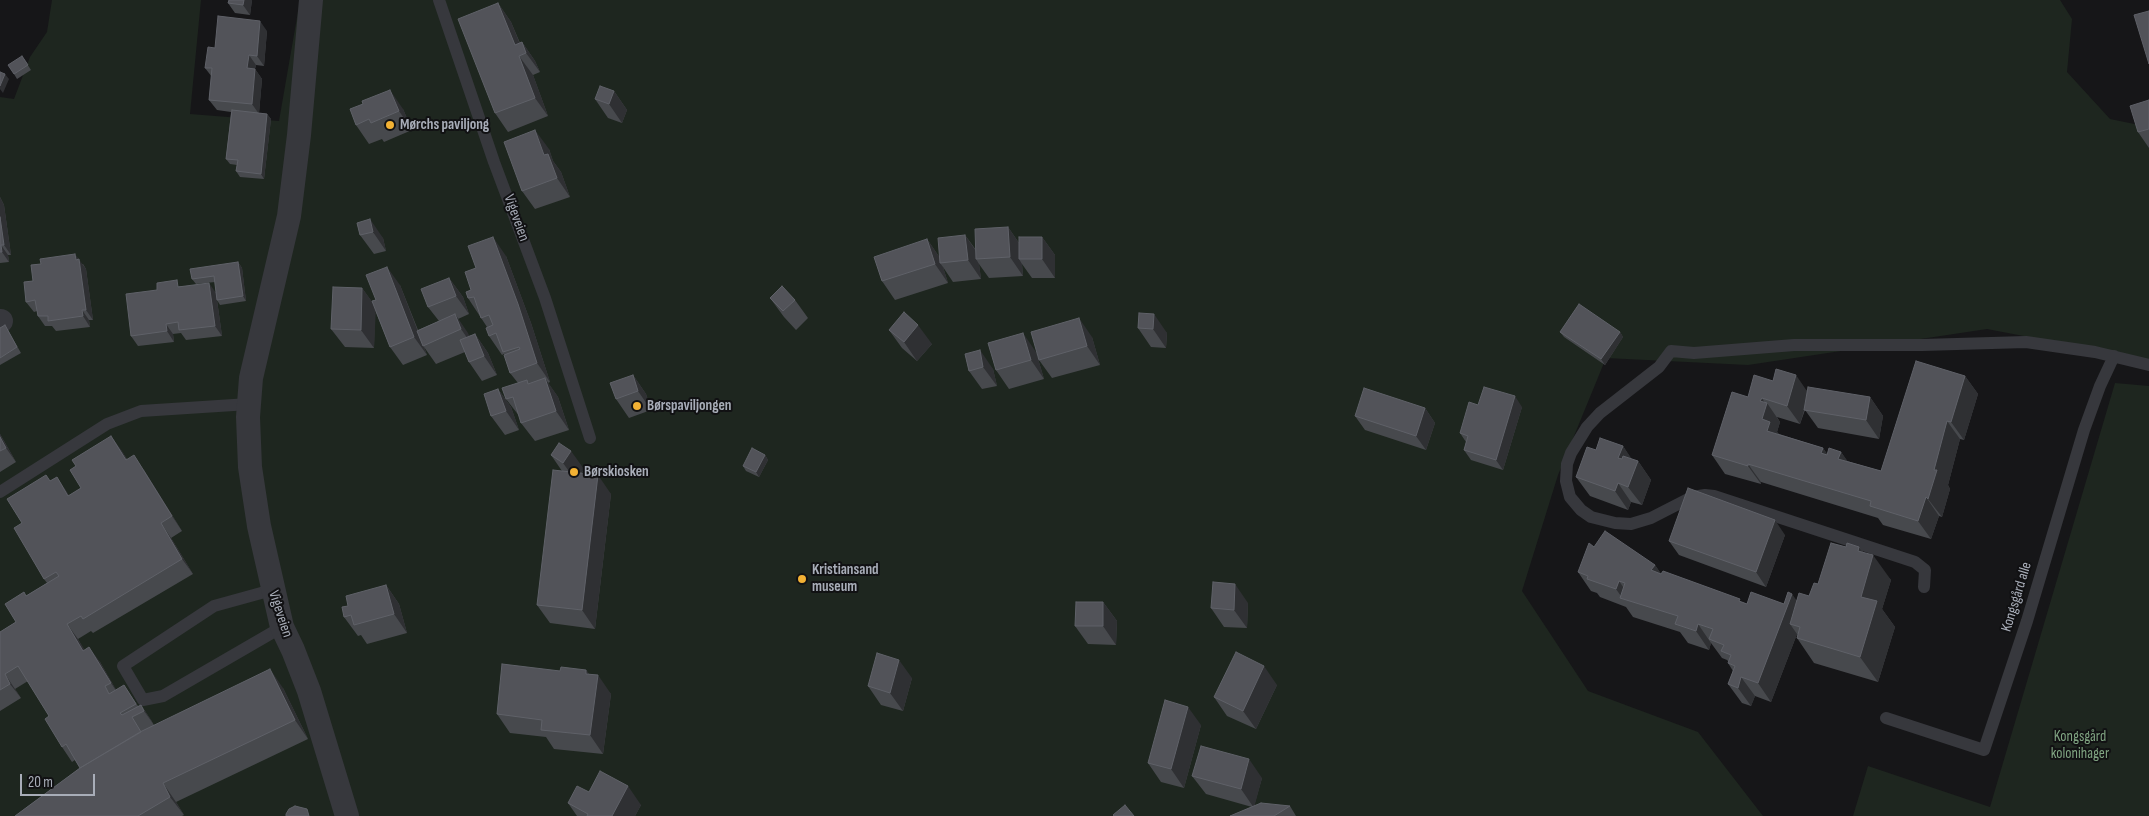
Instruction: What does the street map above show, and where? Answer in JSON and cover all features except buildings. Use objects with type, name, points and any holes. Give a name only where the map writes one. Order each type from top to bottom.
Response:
[{"type":"street","name":"Vigeveien","points":[[311,0],[299,135],[289,216],[259,335],[251,378],[249,404],[250,467],[272,590],[282,627],[293,650],[308,692],[347,816]]},
{"type":"lane","name":"Vigeveien","points":[[439,0],[494,162],[545,298],[590,438]]},
{"type":"lane","points":[[1924,587],[1925,570],[1916,562],[1706,494],[1692,497],[1651,518],[1631,524],[1599,519],[1581,510],[1570,497],[1566,482],[1567,464],[1577,442],[1587,427],[1600,413],[1659,367],[1671,351],[1694,353],[1794,345],[1922,346],[2026,342],[2114,356],[2149,365]]},
{"type":"lane","name":"Kongsgård alle","points":[[1886,718],[1984,750],[2028,621],[2084,430],[2100,386],[2114,356]]},
{"type":"lane","points":[[0,492],[107,424],[141,411],[249,404]]},
{"type":"lane","points":[[272,590],[214,606],[123,666],[143,700],[164,696],[282,627]]},
{"type":"green space","points":[[52,0],[201,0],[190,114],[279,121],[300,0],[2060,0],[2072,19],[2067,72],[2110,119],[2149,127],[2149,360],[1987,329],[1748,365],[1606,358],[1558,475],[1522,591],[1588,691],[1698,732],[1763,816],[0,816],[0,97],[14,99],[30,57],[47,32]]},
{"type":"green space","name":"Kongsgård kolonihager","points":[[2115,383],[2149,386],[2149,816],[1853,816],[1868,766],[1990,807]]},
{"type":"place","name":"Mørchs paviljong","points":[[390,125]]},
{"type":"place","name":"Børspaviljongen","points":[[637,406]]},
{"type":"place","name":"Børskiosken","points":[[574,472]]},
{"type":"place","name":"Kristiansand museum","points":[[802,579]]}]
